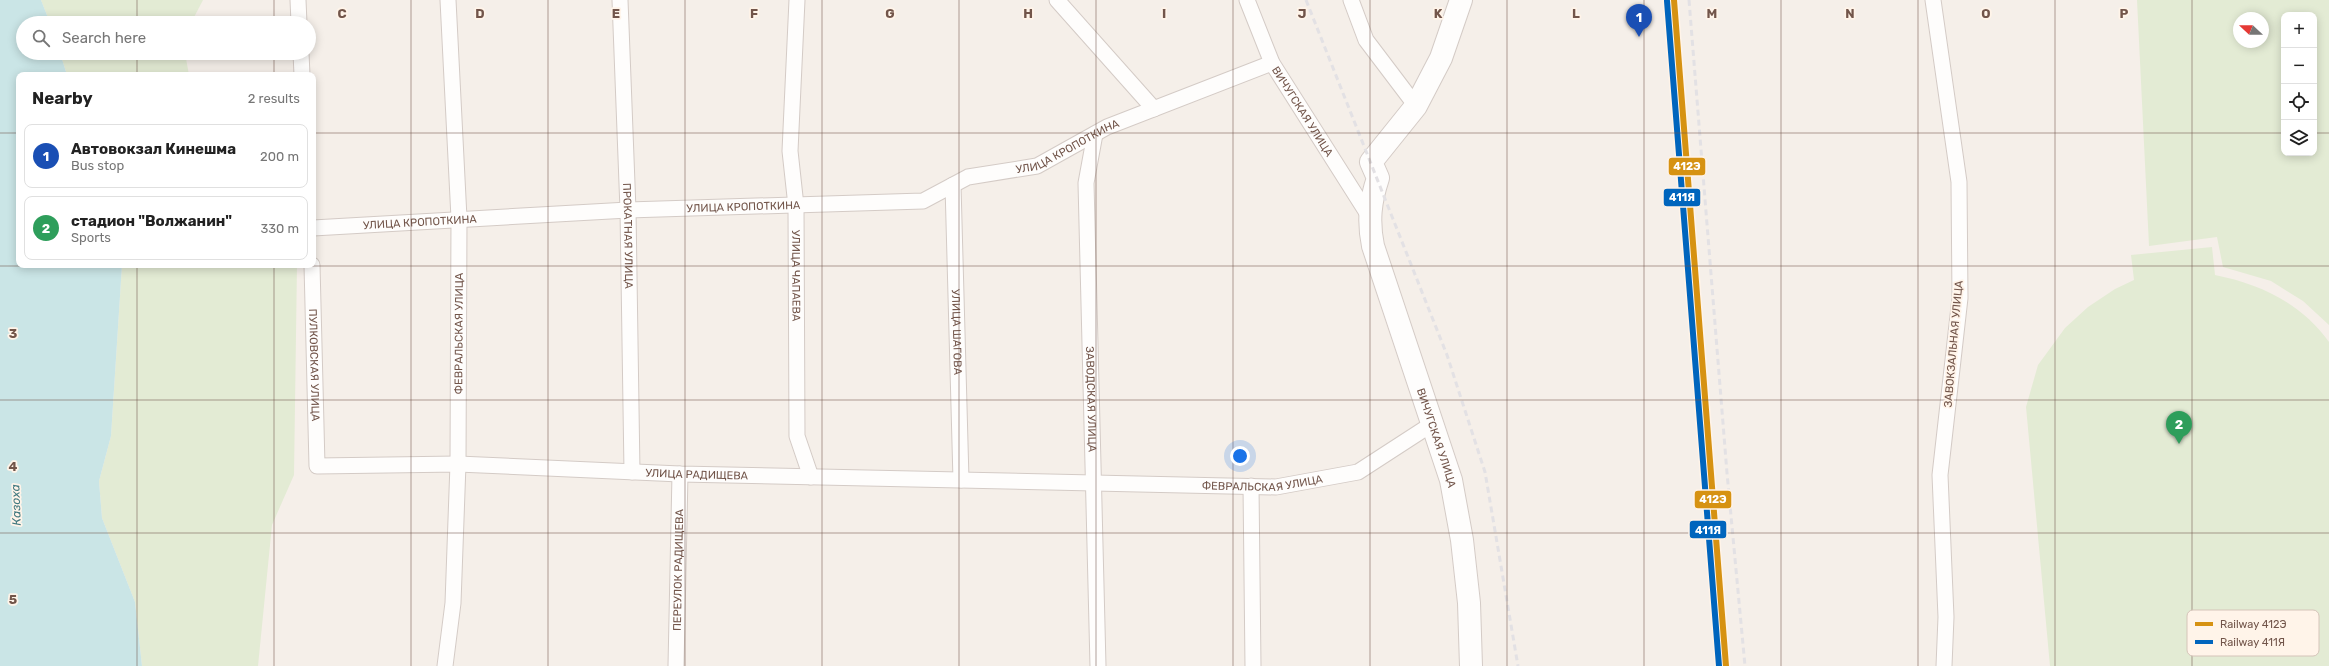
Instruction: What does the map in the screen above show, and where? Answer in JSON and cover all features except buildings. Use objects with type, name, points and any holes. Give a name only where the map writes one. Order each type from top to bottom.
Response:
[{"type":"main road","name":"ВИЧУГСКАЯ УЛИЦА","points":[[1461,0],[1441,58],[1416,106],[1371,162],[1378,178],[1371,199],[1369,216],[1373,246],[1450,480],[1462,540],[1468,603],[1471,666]]},
{"type":"street","points":[[298,0],[299,16]]},
{"type":"street","name":"ФЕВРАЛЬСКАЯ УЛИЦА","points":[[444,666],[453,603],[458,464],[459,218],[448,0]]},
{"type":"street","name":"ПРОКАТНАЯ УЛИЦА","points":[[620,0],[628,210],[632,472]]},
{"type":"street","name":"УЛИЦА ЧАПАЕВА","points":[[797,0],[790,151],[796,206],[797,436],[810,477]]},
{"type":"street","points":[[1057,0],[1154,108]]},
{"type":"street","name":"ВИЧУГСКАЯ УЛИЦА","points":[[1247,0],[1272,63],[1369,216]]},
{"type":"street","points":[[1351,0],[1366,40],[1416,106]]},
{"type":"street","name":"ЗАВОКЗАЛЬНАЯ УЛИЦА","points":[[1934,0],[1959,182],[1960,298],[1940,475],[1946,617],[1944,666]]},
{"type":"street","points":[[301,60],[302,72]]},
{"type":"street","name":"УЛИЦА КРОПОТКИНА","points":[[316,228],[459,218],[628,210],[923,201],[968,177],[1037,166],[1095,134],[1154,108],[1272,63]]},
{"type":"street","name":"ЗАВОДСКАЯ УЛИЦА","points":[[1095,134],[1086,183],[1098,666]]},
{"type":"street","name":"УЛИЦА ШАГОВА","points":[[953,185],[961,480]]},
{"type":"street","name":"ПУЛКОВСКАЯ УЛИЦА","points":[[312,268],[317,466]]},
{"type":"street","name":"ФЕВРАЛЬСКАЯ УЛИЦА","points":[[1077,482],[1276,487],[1358,472],[1432,424]]},
{"type":"street","name":"УЛИЦА РАДИЩЕВА","points":[[317,466],[458,464],[680,474],[1077,482]]},
{"type":"street","name":"ПЕРЕУЛОК РАДИЩЕВА","points":[[676,666],[680,474]]},
{"type":"street","points":[[1251,486],[1253,666]]},
{"type":"green space","points":[[41,0],[203,0],[195,16],[47,16]]},
{"type":"green space","points":[[2137,0],[2329,0],[2329,325],[2303,301],[2271,281],[2223,267],[2217,237],[2149,246]]},
{"type":"green space","points":[[62,60],[186,60],[188,72],[66,72]]},
{"type":"green space","points":[[2212,247],[2215,275],[2248,284],[2278,297],[2306,316],[2329,342],[2329,666],[2050,666],[2026,407],[2038,365],[2065,328],[2088,307],[2115,289],[2134,280],[2131,255]]},
{"type":"green space","points":[[122,268],[297,268],[294,475],[272,525],[258,666],[142,666],[135,602],[102,518],[99,481],[111,436]]},
{"type":"water","name":"Казоха","points":[[0,0],[41,0],[47,16],[16,16],[16,60],[62,60],[66,72],[16,72],[16,268],[122,268],[111,436],[99,481],[102,518],[135,602],[142,666],[0,666]]},
{"type":"railway","points":[[1306,0],[1447,355],[1485,472],[1518,666]]},
{"type":"railway","points":[[1689,0],[1727,473],[1745,666]]},
{"type":"rail line","name":"412Э","points":[[1674,0],[1726,666]]},
{"type":"rail line","name":"411Я","points":[[1667,1],[1719,666]]},
{"type":"place","name":"Автовокзал Кинешма","points":[[1639,37]]},
{"type":"place","name":"стадион \"Волжанин\"","points":[[2179,444]]}]
